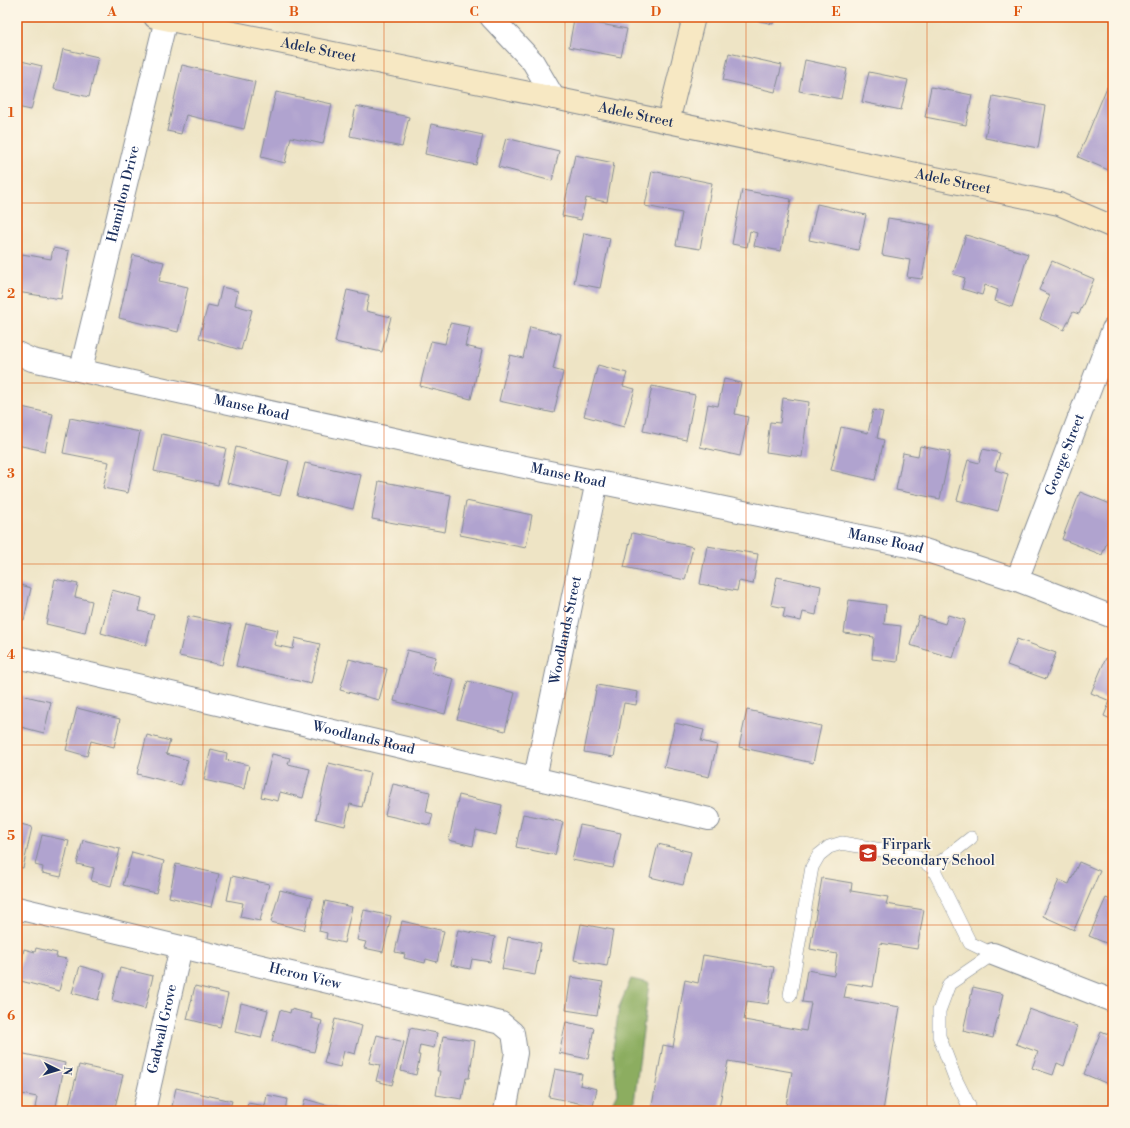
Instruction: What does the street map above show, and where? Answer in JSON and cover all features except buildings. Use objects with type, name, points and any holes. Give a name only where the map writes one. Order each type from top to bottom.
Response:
[{"type":"street","points":[[491,17],[533,62],[554,98]]},
{"type":"street","points":[[668,122],[694,17]]},
{"type":"street","name":"Adele Street","points":[[164,18],[1059,204],[1113,227]]},
{"type":"street","name":"Hamilton Drive","points":[[81,369],[164,18]]},
{"type":"street","name":"George Street","points":[[1017,580],[1113,329]]},
{"type":"street","name":"Manse Road","points":[[17,352],[32,360],[81,369],[467,455],[918,548],[1017,580],[1113,617]]},
{"type":"street","name":"Woodlands Street","points":[[535,778],[596,481]]},
{"type":"street","name":"Woodlands Road","points":[[17,657],[709,819]]},
{"type":"street","name":"Heron View","points":[[17,908],[501,1023],[513,1033],[516,1053],[505,1111]]},
{"type":"street","name":"Gadwall Grove","points":[[144,1111],[181,947]]},
{"type":"street","points":[[993,954],[1113,1001]]},
{"type":"lane","points":[[933,868],[971,838]]},
{"type":"lane","points":[[790,995],[812,867],[819,855],[829,847],[842,843],[915,856],[933,868],[970,943],[993,954]]},
{"type":"lane","points":[[969,1111],[969,1106],[955,1078],[939,1036],[939,1011],[949,984],[993,954]]},
{"type":"green space","points":[[631,979],[649,983],[633,1111],[608,1111],[617,1093],[613,1050],[619,1007]]},
{"type":"place","name":"Firpark Secondary School","points":[[868,853]]}]
